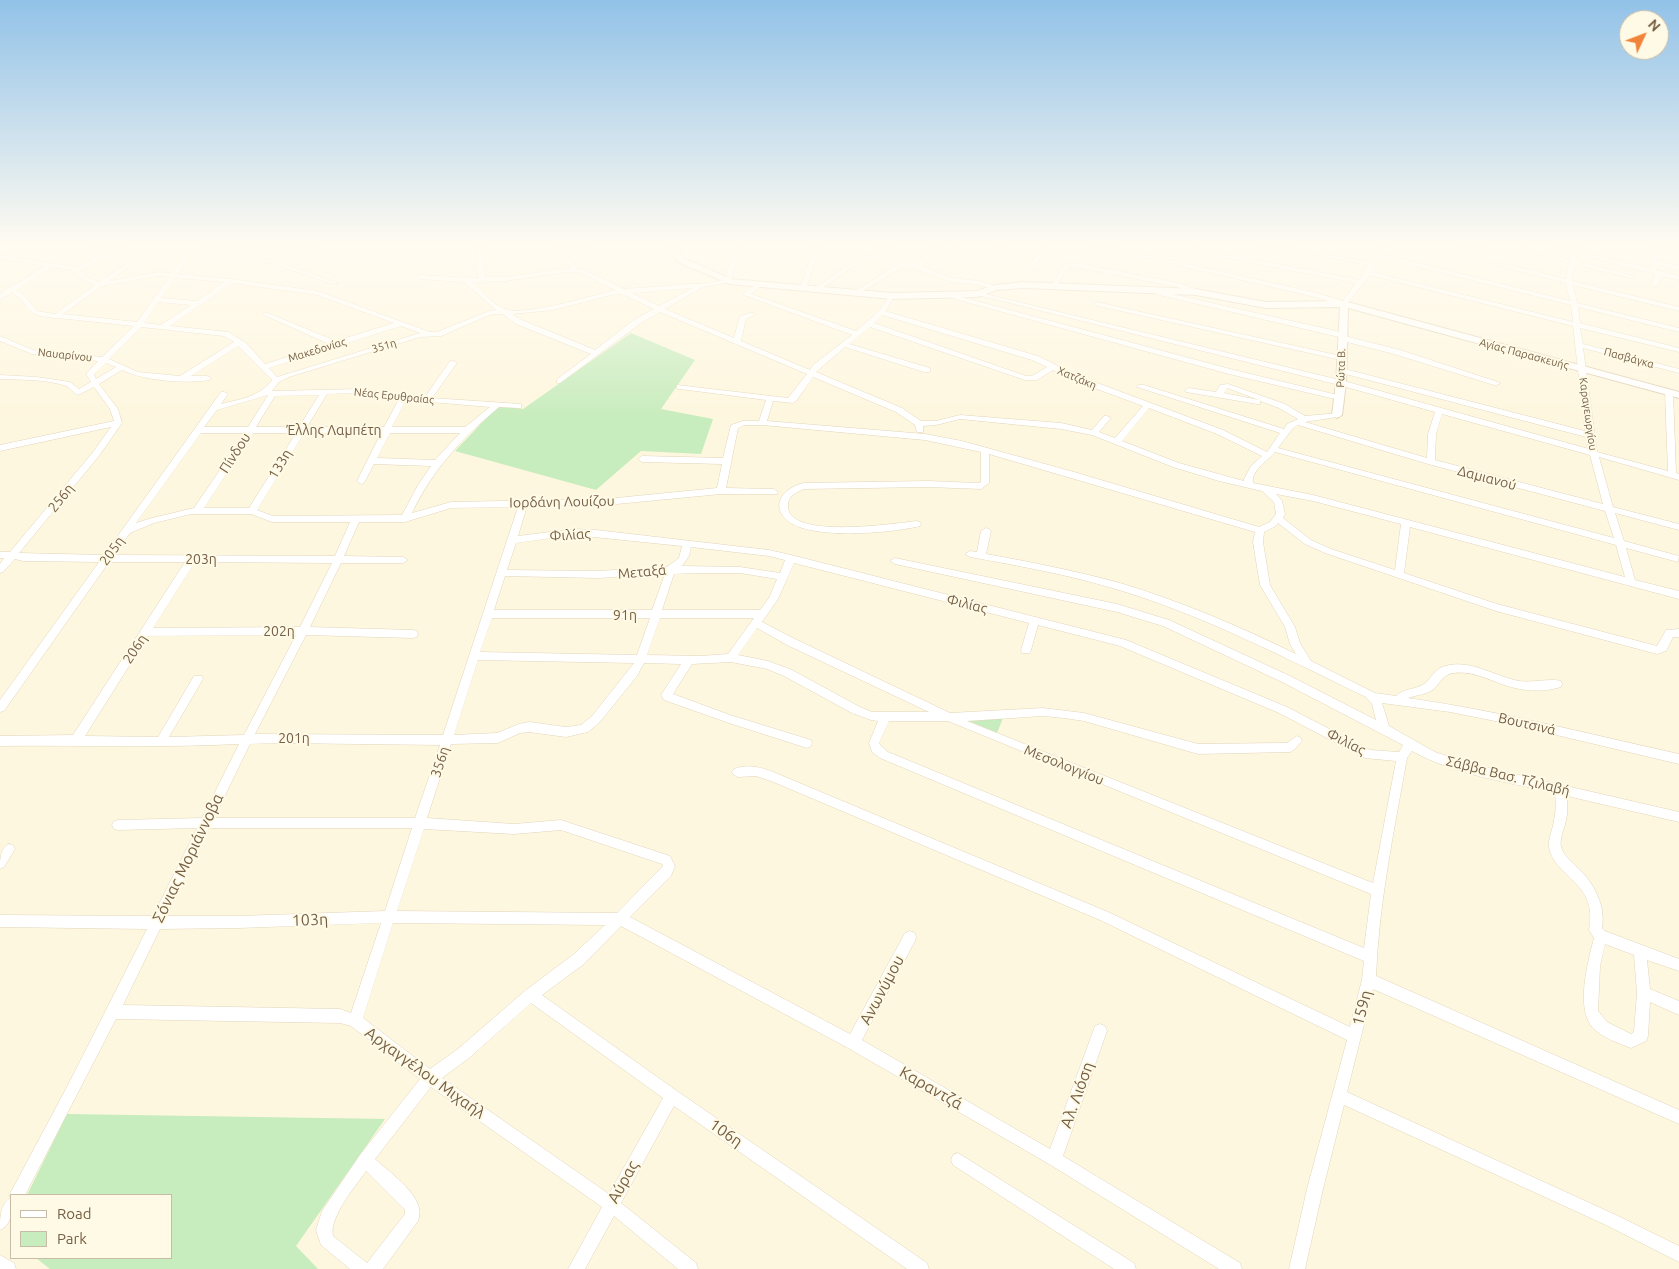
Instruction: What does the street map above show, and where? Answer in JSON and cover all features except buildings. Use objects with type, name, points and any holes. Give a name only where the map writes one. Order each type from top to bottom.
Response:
[{"type":"street","points":[[26,301],[35,312],[55,317],[222,332],[239,342],[276,380]]},
{"type":"street","points":[[55,317],[76,301]]},
{"type":"street","points":[[0,448],[118,422],[117,414],[112,405],[94,383],[90,374],[106,360],[138,325],[156,301]]},
{"type":"street","points":[[173,301],[196,303]]},
{"type":"street","points":[[163,327],[199,301]]},
{"type":"street","points":[[341,301],[399,324],[431,334]]},
{"type":"street","points":[[491,301],[503,312],[531,327],[595,353]]},
{"type":"street","name":"351η","points":[[276,380],[332,360],[419,335],[441,333],[491,312],[524,312],[562,307],[585,301]]},
{"type":"street","points":[[641,301],[898,410],[919,424],[936,423],[960,416],[1061,426],[1094,433],[1236,483],[1249,484],[1313,498],[1679,595]]},
{"type":"street","points":[[560,381],[638,321],[674,301]]},
{"type":"street","points":[[766,301],[857,334]]},
{"type":"street","points":[[680,388],[790,400],[794,398],[816,367],[869,324],[882,312],[889,301]]},
{"type":"street","points":[[969,301],[1232,372],[1339,398]]},
{"type":"street","points":[[1006,301],[1341,383],[1676,476],[1669,392]]},
{"type":"street","points":[[1192,301],[1342,337],[1497,383]]},
{"type":"street","name":"Αγίας Παρασκευής","points":[[1246,301],[1266,305],[1344,304],[1679,395]]},
{"type":"street","points":[[1334,301],[1344,304],[1346,301]]},
{"type":"street","points":[[1483,301],[1679,350]]},
{"type":"street","points":[[1563,301],[1679,330]]},
{"type":"street","points":[[1647,301],[1679,309]]},
{"type":"street","points":[[1096,304],[1341,358]]},
{"type":"street","name":"Ρώτα Β.","points":[[1337,415],[1341,383],[1344,304]]},
{"type":"street","name":"Καραγεωργίου","points":[[1574,304],[1593,453],[1622,543],[1631,582]]},
{"type":"street","name":"Χατζάκη","points":[[882,312],[1035,358],[1073,377],[1148,404],[1271,453],[1678,559]]},
{"type":"street","points":[[266,314],[334,344],[332,360]]},
{"type":"street","points":[[737,342],[743,318],[752,314]]},
{"type":"street","name":"Μακεδονίας","points":[[263,367],[399,324]]},
{"type":"street","points":[[869,324],[1025,378],[1034,378],[1053,367]]},
{"type":"street","name":"Ναυαρίνου","points":[[0,338],[32,352],[106,360],[120,368],[144,376],[207,378]]},
{"type":"street","points":[[182,378],[239,342]]},
{"type":"street","points":[[843,344],[927,370]]},
{"type":"street","name":"Πασβάγκα","points":[[1578,344],[1679,371]]},
{"type":"street","points":[[427,400],[453,362]]},
{"type":"street","points":[[0,377],[37,379],[70,384],[78,393],[120,368]]},
{"type":"street","points":[[1341,370],[1590,435]]},
{"type":"street","name":"Πίνδου","points":[[197,511],[250,430],[276,380]]},
{"type":"street","points":[[1141,387],[1285,432]]},
{"type":"street","name":"Δαμιανού","points":[[1189,390],[1282,406],[1301,420],[1326,432],[1430,462],[1679,527]]},
{"type":"street","name":"Νέας Ερυθραίας","points":[[215,408],[270,392],[325,391],[381,392],[427,400],[518,406]]},
{"type":"street","name":"133η","points":[[252,511],[325,391]]},
{"type":"street","name":"205η","points":[[0,708],[224,394]]},
{"type":"street","points":[[362,480],[404,396]]},
{"type":"street","points":[[762,423],[770,399]]},
{"type":"street","points":[[405,519],[415,495],[448,447],[497,404]]},
{"type":"street","points":[[1116,442],[1148,404]]},
{"type":"street","points":[[1430,462],[1432,434],[1439,410]]},
{"type":"street","points":[[1249,484],[1248,479],[1254,468],[1271,453],[1290,426],[1301,420],[1337,415]]},
{"type":"street","points":[[1094,433],[1107,418]]},
{"type":"street","name":"256η","points":[[0,570],[96,454],[118,422]]},
{"type":"street","points":[[721,492],[734,426],[743,423],[762,423],[925,438],[985,450],[1260,530],[1279,519],[1281,514],[1281,507],[1278,501],[1266,489]]},
{"type":"street","points":[[919,424],[919,429],[925,438]]},
{"type":"street","name":"Έλλης Λαμπέτη","points":[[199,430],[468,430]]},
{"type":"street","points":[[917,524],[830,530],[808,528],[798,525],[790,519],[783,509],[784,499],[788,492],[803,486],[928,484],[981,486],[985,483],[985,450]]},
{"type":"street","points":[[642,460],[728,461]]},
{"type":"street","points":[[370,461],[436,463]]},
{"type":"street","name":"Ιορδάνη Λουίζου","points":[[128,530],[152,521],[197,511],[252,511],[283,520],[405,519],[446,506],[606,502],[721,492],[774,492]]},
{"type":"street","name":"356η","points":[[355,1021],[524,503]]},
{"type":"street","points":[[1279,519],[1314,545],[1328,552],[1399,573],[1513,612],[1652,649],[1662,648],[1670,633],[1679,633]]},
{"type":"street","name":"Σόνιας Μοριάννοβα","points":[[18,1194],[65,1108],[114,1012],[246,740],[339,560],[355,520]]},
{"type":"street","points":[[1399,573],[1406,523]]},
{"type":"street","points":[[1260,530],[1258,542],[1265,585],[1290,627],[1294,644],[1307,664]]},
{"type":"street","points":[[981,556],[986,531]]},
{"type":"street","name":"Φιλίας","points":[[512,540],[574,532],[629,536],[768,553],[791,558],[903,589],[1122,643],[1274,706],[1369,755],[1402,757]]},
{"type":"street","points":[[641,659],[671,569],[679,565],[684,559],[687,544]]},
{"type":"street","name":"Βουτσινά","points":[[970,554],[1079,577],[1152,598],[1228,628],[1370,694],[1398,701],[1510,720],[1679,758]]},
{"type":"street","name":"203η","points":[[0,556],[107,559],[402,560]]},
{"type":"street","points":[[731,658],[778,590],[791,558]]},
{"type":"street","name":"206η","points":[[76,740],[192,559]]},
{"type":"street","name":"Σάββα Βασ. Τζιλαβή","points":[[895,561],[1117,608],[1166,623],[1286,679],[1384,729],[1431,756],[1467,768],[1679,817]]},
{"type":"street","name":"Μεταξά","points":[[501,573],[611,574],[671,569],[736,570],[782,577]]},
{"type":"street","name":"91η","points":[[488,614],[760,618]]},
{"type":"street","name":"Μεσολογγίου","points":[[760,618],[791,642],[926,707],[951,716],[979,731],[1379,891]]},
{"type":"street","points":[[1026,650],[1034,621]]},
{"type":"street","name":"202η","points":[[146,632],[302,631],[413,634]]},
{"type":"street","points":[[474,656],[689,660],[731,658],[768,665],[788,673],[856,710],[871,716],[951,716],[1043,712],[1084,717],[1198,749],[1279,748],[1290,747],[1297,741]]},
{"type":"street","name":"201η","points":[[0,741],[161,741],[278,738],[447,740],[498,738],[529,727],[566,732],[584,729],[596,719],[641,659]]},
{"type":"street","points":[[689,660],[666,695],[668,697],[729,719],[807,743]]},
{"type":"street","points":[[1398,701],[1402,695],[1427,688],[1441,673],[1450,669],[1476,671],[1519,686],[1557,684]]},
{"type":"street","points":[[161,741],[198,678]]},
{"type":"street","points":[[1370,694],[1384,729]]},
{"type":"street","points":[[885,717],[874,744],[876,749],[884,755],[1370,957]]},
{"type":"street","name":"159η","points":[[1297,1269],[1315,1189],[1369,980],[1370,957],[1379,891],[1402,757],[1410,744]]},
{"type":"street","points":[[738,772],[756,770],[774,777],[1104,916],[1354,1036]]},
{"type":"street","points":[[1561,789],[1561,816],[1555,846],[1564,863],[1578,876],[1588,891],[1596,912],[1595,930],[1601,936],[1679,965]]},
{"type":"street","points":[[118,826],[205,823],[420,823],[514,829],[561,825],[666,860],[669,866],[666,872],[620,920],[578,959],[531,995],[464,1054],[430,1078],[365,1160],[327,1216],[324,1230],[326,1240],[362,1269]]},
{"type":"street","points":[[0,863],[9,850]]},
{"type":"street","name":"103η","points":[[0,921],[158,923],[389,917],[620,920]]},
{"type":"street","name":"Καραντζά","points":[[620,920],[853,1044],[1054,1159],[1234,1269]]},
{"type":"street","points":[[1601,936],[1593,966],[1591,1012],[1593,1019],[1599,1026],[1631,1041],[1641,1036],[1644,993],[1640,950]]},
{"type":"street","name":"Ανωνύμου","points":[[853,1044],[910,937]]},
{"type":"street","points":[[1369,980],[1679,1117]]},
{"type":"street","points":[[1644,993],[1679,1008]]},
{"type":"street","name":"106η","points":[[531,995],[672,1096],[921,1269]]},
{"type":"street","name":"Αρχαγγέλου Μιχαήλ","points":[[114,1012],[340,1016],[355,1021],[430,1078],[612,1204],[690,1269]]},
{"type":"street","name":"Αλ. Λιόση","points":[[1054,1159],[1100,1031]]},
{"type":"street","name":"Αύρας","points":[[576,1269],[672,1096]]},
{"type":"street","points":[[1340,1096],[1611,1220],[1679,1254]]},
{"type":"street","points":[[365,1160],[408,1200],[413,1208],[413,1216],[373,1269]]},
{"type":"street","points":[[958,1160],[1128,1269]]},
{"type":"street","points":[[0,1222],[10,1207]]},
{"type":"street","points":[[0,1263],[8,1269]]},
{"type":"green space","points":[[631,333],[695,360],[661,409],[713,419],[701,454],[641,451],[596,490],[455,451],[498,406],[523,409]]},
{"type":"green space","points":[[1003,718],[997,733],[966,720]]},
{"type":"green space","points":[[67,1114],[385,1119],[296,1246],[318,1269],[50,1269],[37,1259],[172,1259],[172,1194],[27,1194]]}]
